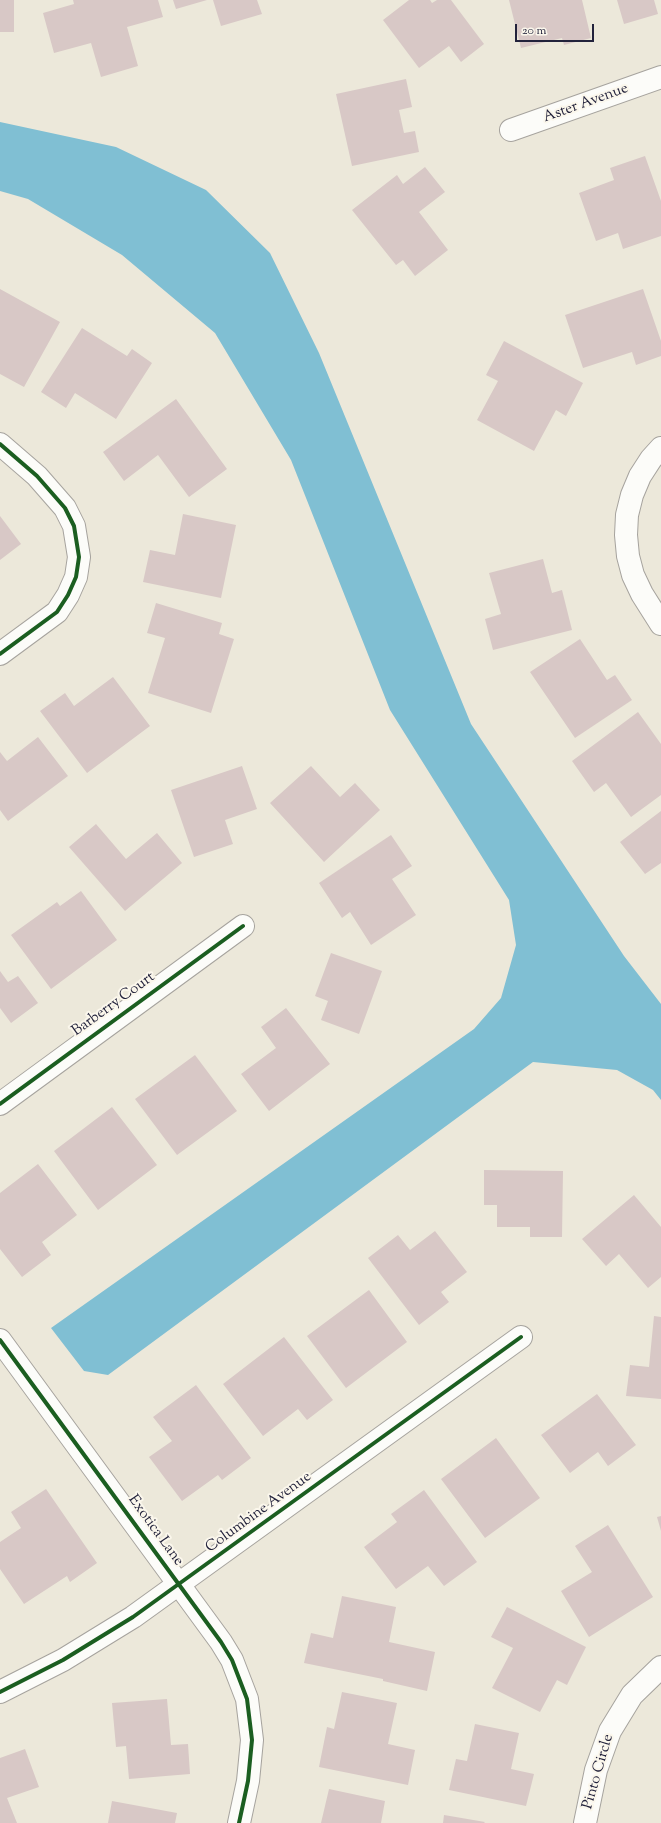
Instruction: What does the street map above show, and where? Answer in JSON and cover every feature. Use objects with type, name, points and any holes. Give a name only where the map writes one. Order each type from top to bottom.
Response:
[{"type":"street","name":"Aster Avenue","points":[[511,130],[661,77]]},
{"type":"street","points":[[0,444],[37,476],[65,508],[74,526],[79,557],[76,577],[68,595],[57,612],[0,654]]},
{"type":"street","points":[[661,448],[651,459],[640,476],[632,495],[627,515],[626,535],[628,556],[633,575],[642,594],[661,624]]},
{"type":"street","name":"Barberry Court","points":[[0,1104],[243,926]]},
{"type":"street","name":"Columbine Avenue","points":[[0,1692],[62,1660],[133,1617],[521,1337]]},
{"type":"street","name":"Exotica Lane","points":[[0,1340],[221,1642],[232,1660],[247,1699],[252,1726],[252,1760],[239,1823]]},
{"type":"street","name":"Pinto Circle","points":[[585,1823],[598,1764],[610,1730],[632,1695],[661,1667]]},
{"type":"water","points":[[0,122],[116,147],[206,190],[270,253],[319,353],[471,724],[624,956],[661,1004],[661,1100],[653,1090],[617,1070],[533,1062],[108,1375],[84,1371],[51,1328],[474,1029],[501,998],[516,945],[509,900],[390,710],[291,460],[215,333],[122,255],[28,199],[0,191]]},
{"type":"building","points":[[0,0],[14,0],[14,32],[0,32]]},
{"type":"building","points":[[73,0],[158,0],[163,17],[127,27],[138,66],[101,77],[91,43],[54,53],[43,13],[74,4]]},
{"type":"building","points":[[173,0],[207,0],[176,9]]},
{"type":"building","points":[[213,0],[257,0],[262,14],[221,26]]},
{"type":"building","points":[[409,0],[430,0],[432,3],[437,0],[451,0],[484,44],[461,62],[449,46],[419,68],[383,20]]},
{"type":"building","points":[[509,0],[582,0],[591,38],[564,45],[562,38],[521,48]]},
{"type":"building","points":[[617,0],[654,0],[658,14],[624,24]]},
{"type":"building","points":[[406,79],[412,107],[399,110],[404,133],[415,131],[419,152],[352,166],[336,94]]},
{"type":"building","points":[[645,156],[661,201],[661,236],[623,249],[618,233],[596,241],[579,193],[614,180],[610,168]]},
{"type":"building","points":[[425,167],[445,192],[419,212],[448,250],[415,276],[403,260],[396,265],[352,210],[397,175],[403,184]]},
{"type":"building","points":[[0,289],[60,322],[24,387],[0,374]]},
{"type":"building","points":[[643,289],[661,341],[661,356],[636,365],[632,352],[583,368],[565,315]]},
{"type":"building","points":[[82,328],[127,356],[132,349],[152,363],[116,419],[75,393],[66,408],[41,392]]},
{"type":"building","points":[[504,341],[583,383],[566,416],[556,410],[534,451],[477,420],[498,381],[486,375]]},
{"type":"building","points":[[176,399],[227,469],[189,497],[158,455],[124,481],[103,452]]},
{"type":"building","points":[[183,514],[236,525],[221,598],[143,582],[150,550],[175,555]]},
{"type":"building","points":[[0,516],[21,544],[0,560]]},
{"type":"building","points":[[543,559],[552,593],[562,590],[572,630],[493,650],[485,619],[501,614],[489,573]]},
{"type":"building","points":[[156,603],[222,623],[219,634],[234,639],[211,713],[148,693],[165,638],[147,633]]},
{"type":"building","points":[[580,639],[607,680],[615,675],[632,700],[575,738],[530,672]]},
{"type":"building","points":[[113,677],[150,726],[87,773],[40,711],[65,693],[74,706]]},
{"type":"building","points":[[638,712],[661,744],[661,795],[631,817],[606,783],[594,792],[572,761]]},
{"type":"building","points":[[38,737],[68,776],[8,821],[0,810],[0,752],[7,761]]},
{"type":"building","points":[[242,766],[257,809],[225,820],[233,844],[194,857],[171,790]]},
{"type":"building","points":[[311,766],[340,797],[355,783],[380,810],[324,862],[270,803]]},
{"type":"building","points":[[661,811],[661,863],[645,874],[620,842]]},
{"type":"building","points":[[96,824],[126,859],[157,833],[182,863],[125,911],[69,847]]},
{"type":"building","points":[[391,835],[412,866],[392,879],[416,915],[371,945],[350,912],[342,918],[319,883]]},
{"type":"building","points":[[81,891],[117,940],[51,989],[11,935],[57,902],[60,906]]},
{"type":"building","points":[[331,953],[382,971],[359,1034],[321,1020],[328,1001],[315,996]]},
{"type":"building","points":[[0,971],[8,982],[18,976],[38,1003],[11,1023],[0,1008]]},
{"type":"building","points":[[286,1008],[330,1064],[269,1111],[241,1074],[276,1048],[261,1027]]},
{"type":"building","points":[[195,1055],[237,1111],[177,1155],[135,1099]]},
{"type":"building","points":[[112,1107],[157,1165],[98,1210],[54,1151]]},
{"type":"building","points":[[38,1164],[77,1215],[42,1242],[51,1255],[22,1277],[0,1249],[0,1193]]},
{"type":"building","points":[[484,1170],[563,1171],[562,1237],[530,1237],[530,1227],[497,1227],[497,1205],[484,1205]]},
{"type":"building","points":[[634,1195],[661,1227],[661,1277],[648,1288],[619,1254],[606,1266],[582,1239]]},
{"type":"building","points":[[435,1231],[467,1272],[441,1292],[449,1302],[419,1325],[368,1258],[398,1235],[410,1250]]},
{"type":"building","points":[[369,1290],[407,1342],[346,1388],[307,1336]]},
{"type":"building","points":[[654,1316],[661,1317],[661,1399],[626,1396],[630,1365],[649,1367]]},
{"type":"building","points":[[284,1337],[333,1400],[307,1420],[298,1409],[263,1436],[223,1384]]},
{"type":"building","points":[[196,1385],[251,1458],[222,1480],[218,1475],[182,1501],[149,1457],[172,1441],[153,1417]]},
{"type":"building","points":[[597,1394],[636,1445],[608,1466],[598,1452],[570,1473],[541,1435]]},
{"type":"building","points":[[496,1438],[540,1498],[485,1538],[441,1479]]},
{"type":"building","points":[[46,1489],[97,1563],[70,1582],[67,1576],[24,1604],[0,1569],[0,1542],[21,1528],[11,1512]]},
{"type":"building","points":[[424,1490],[477,1562],[444,1586],[428,1566],[396,1589],[364,1547],[397,1522],[391,1514]]},
{"type":"building","points":[[661,1516],[661,1531],[657,1517]]},
{"type":"building","points":[[608,1525],[653,1597],[589,1637],[561,1591],[592,1572],[575,1546]]},
{"type":"building","points":[[342,1596],[396,1607],[389,1642],[435,1652],[427,1691],[383,1681],[383,1679],[304,1663],[311,1633],[333,1638]]},
{"type":"building","points":[[507,1607],[586,1647],[567,1685],[557,1680],[540,1712],[492,1688],[513,1648],[491,1637]]},
{"type":"building","points":[[342,1692],[397,1703],[388,1744],[415,1750],[408,1785],[319,1767],[327,1727],[334,1729]]},
{"type":"building","points":[[167,1699],[171,1745],[188,1744],[190,1774],[129,1779],[126,1746],[116,1747],[112,1703]]},
{"type":"building","points":[[475,1724],[519,1733],[511,1769],[534,1774],[526,1806],[449,1790],[456,1759],[467,1761]]},
{"type":"building","points":[[25,1749],[39,1787],[7,1798],[17,1823],[0,1823],[0,1758]]},
{"type":"building","points":[[329,1789],[385,1801],[381,1823],[321,1823]]},
{"type":"building","points":[[112,1801],[177,1813],[175,1823],[108,1823]]},
{"type":"building","points":[[444,1815],[485,1822],[443,1823]]},
{"type":"cycle path","points":[[0,444],[37,476],[65,508],[74,526],[79,557],[76,577],[68,595],[57,612],[0,654]]},
{"type":"cycle path","points":[[0,1104],[243,926]]},
{"type":"cycle path","points":[[0,1692],[63,1660],[133,1617],[521,1337]]},
{"type":"cycle path","points":[[0,1340],[221,1642],[232,1660],[247,1699],[252,1740],[248,1781],[239,1823]]}]
